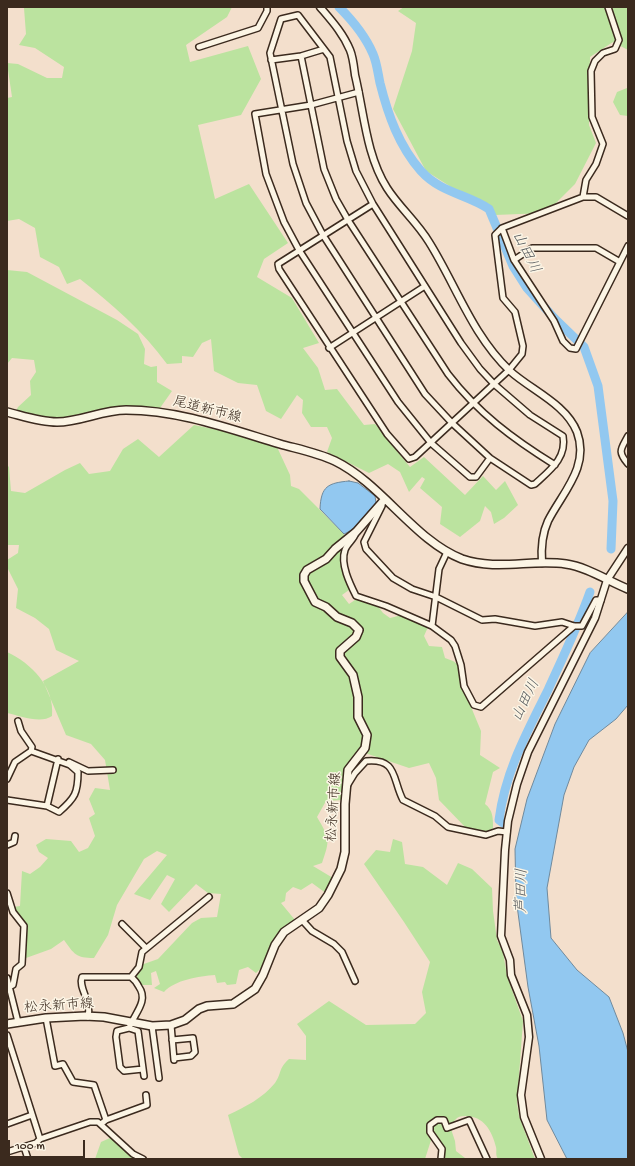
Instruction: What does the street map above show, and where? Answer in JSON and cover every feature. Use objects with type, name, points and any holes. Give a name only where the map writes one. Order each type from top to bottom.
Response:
[{"type":"main road","name":"尾道新市線","points":[[7,412],[38,420],[57,422],[76,420],[112,411],[148,411],[212,424],[334,460],[360,476],[385,500]]},
{"type":"main road","points":[[385,500],[440,547],[447,552],[464,559],[491,565],[542,563],[568,564],[592,572],[628,589]]},
{"type":"main road","name":"松永新市線","points":[[7,1024],[46,1018],[88,1016],[104,1017],[130,1026],[171,1025],[185,1020],[199,1009],[207,1006],[233,1004],[255,989],[263,975],[275,945],[284,932],[319,908],[335,884],[341,869],[345,852],[348,770],[365,748],[367,736],[358,716],[358,698],[353,675],[340,656],[340,651],[356,638],[359,630],[352,623],[337,617],[326,606],[315,602],[304,581],[304,575],[307,570],[326,559],[335,549],[356,532],[385,500]]},
{"type":"street","points":[[199,47],[258,28],[268,11],[267,7]]},
{"type":"street","points":[[320,7],[340,32],[350,50],[371,153],[378,173],[387,189],[428,241],[480,336],[493,354],[523,382],[555,404],[567,416],[577,432],[579,441],[579,463],[576,473],[544,530],[541,551],[542,563]]},
{"type":"street","points":[[583,197],[586,180],[596,164],[603,144],[592,117],[591,72],[595,61],[603,53],[615,49],[619,40],[608,7]]},
{"type":"street","points":[[298,15],[330,57],[347,141],[356,171],[373,204],[461,343],[494,384],[530,416],[563,436],[565,446],[559,461],[535,484],[531,485],[490,458],[452,423],[426,394],[323,235],[299,184],[293,164],[272,60],[270,53],[281,19],[298,15]]},
{"type":"street","points":[[272,60],[301,56],[324,49]]},
{"type":"street","points":[[301,56],[324,169],[336,199],[348,220],[400,302],[448,374],[464,395],[502,431],[555,465]]},
{"type":"street","points":[[359,92],[311,105],[255,114],[266,174],[284,222],[299,250],[398,402],[431,443],[470,477],[476,477],[490,458]]},
{"type":"street","points":[[373,204],[278,264],[279,269],[329,348],[386,434],[409,459],[415,457],[431,443],[509,370],[522,354],[523,346],[515,312],[502,298],[495,235],[502,228],[583,197],[596,197],[628,216]]},
{"type":"street","points":[[502,228],[514,260],[554,321],[562,341],[570,348],[576,349],[577,344],[628,246]]},
{"type":"street","points":[[514,260],[532,248],[596,248],[620,262]]},
{"type":"street","points":[[329,348],[425,286]]},
{"type":"street","points":[[628,436],[620,451],[621,456],[628,464]]},
{"type":"street","points":[[385,500],[366,536],[364,542],[366,550],[393,578],[412,589],[436,597],[482,620],[495,619],[535,626],[562,622],[574,626],[582,626],[596,600],[601,600]]},
{"type":"street","points":[[356,532],[355,537],[345,550],[343,558],[349,582],[356,596],[386,606],[432,626],[451,640],[455,646],[461,665],[464,686],[474,705],[481,707],[574,626]]},
{"type":"street","points":[[541,1159],[524,1117],[521,1095],[529,1037],[527,1015],[511,975],[510,960],[501,936],[505,850],[508,822],[517,784],[528,752],[595,618],[607,580],[628,548]]},
{"type":"street","points":[[432,626],[439,569],[447,552]]},
{"type":"street","points":[[18,721],[21,731],[32,747],[31,751]]},
{"type":"street","points":[[7,800],[47,806],[59,812],[74,800],[78,786],[78,772],[70,766],[31,751]]},
{"type":"street","points":[[7,779],[15,762],[31,751]]},
{"type":"street","points":[[56,760],[59,758],[88,772],[113,770]]},
{"type":"street","points":[[47,806],[56,760]]},
{"type":"street","points":[[347,786],[355,773],[366,761],[375,760],[384,762],[394,773],[403,800],[435,816],[448,827],[486,835],[498,831],[507,832]]},
{"type":"street","points":[[7,845],[14,842],[15,836]]},
{"type":"street","points":[[7,893],[13,912],[24,926],[25,938],[22,953],[22,964],[16,970],[13,985],[9,987]]},
{"type":"street","points":[[131,977],[139,967],[142,952],[209,897]]},
{"type":"street","points":[[302,920],[312,930],[334,944],[342,952],[355,981]]},
{"type":"street","points":[[122,924],[146,948]]},
{"type":"street","points":[[88,1016],[89,1002],[80,981],[82,976],[131,977],[134,979],[144,994],[141,1005],[130,1026],[117,1031],[116,1037],[120,1067],[124,1071],[143,1069]]},
{"type":"street","points":[[7,978],[18,1022]]},
{"type":"street","points":[[46,1018],[55,1066],[63,1064],[73,1082],[94,1084],[106,1120]]},
{"type":"street","points":[[171,1025],[172,1040],[174,1059],[191,1056],[195,1052],[193,1038],[172,1040]]},
{"type":"street","points":[[130,1026],[138,1031],[144,1076]]},
{"type":"street","points":[[152,1026],[159,1078]]},
{"type":"street","points":[[7,1035],[40,1139]]},
{"type":"street","points":[[101,1124],[106,1120],[147,1105],[146,1095]]},
{"type":"street","points":[[7,1124],[32,1116]]},
{"type":"street","points":[[441,1159],[442,1149],[430,1132],[430,1125],[437,1120],[444,1120],[447,1128],[469,1120],[487,1159]]},
{"type":"street","points":[[7,1151],[36,1143],[40,1139],[90,1122],[98,1122],[134,1154],[143,1159]]},
{"type":"street","points":[[24,1146],[28,1159]]},
{"type":"green space","points":[[21,7],[232,7],[227,17],[186,45],[190,62],[248,46],[261,79],[241,115],[198,125],[215,199],[249,184],[288,243],[264,259],[257,277],[292,298],[319,343],[303,348],[318,368],[325,390],[337,389],[364,425],[375,424],[410,467],[424,457],[465,495],[483,476],[496,490],[505,481],[518,505],[504,518],[494,524],[491,512],[485,506],[480,521],[460,537],[440,524],[442,507],[420,488],[425,479],[422,477],[409,492],[400,472],[388,464],[369,473],[327,452],[332,438],[327,427],[311,427],[302,413],[303,400],[297,395],[281,419],[266,411],[257,385],[238,383],[214,371],[211,339],[202,343],[193,357],[182,356],[182,363],[167,364],[148,340],[104,298],[80,279],[67,284],[59,267],[40,257],[35,228],[19,219],[7,221],[7,98],[12,97],[7,63],[18,64],[47,78],[62,78],[64,67],[35,48],[19,45],[26,34],[24,8]]},
{"type":"green space","points":[[404,7],[628,7],[628,50],[613,42],[590,57],[589,125],[596,143],[575,184],[546,213],[495,215],[426,171],[393,109],[412,51],[416,23],[398,11]]},
{"type":"green space","points":[[628,85],[628,116],[620,115],[613,102],[617,92],[627,88]]},
{"type":"green space","points":[[7,270],[27,272],[117,320],[138,334],[145,349],[144,364],[151,367],[157,366],[157,382],[172,391],[160,408],[120,406],[68,417],[42,418],[16,411],[18,407],[31,395],[30,381],[36,372],[34,360],[12,358],[7,364]]},
{"type":"green space","points":[[194,425],[223,431],[277,447],[290,475],[291,486],[299,489],[344,534],[342,566],[349,590],[342,595],[349,604],[358,598],[377,605],[383,613],[390,618],[402,615],[428,627],[424,636],[429,646],[442,647],[445,658],[460,666],[464,690],[481,731],[480,755],[500,768],[493,772],[485,804],[488,806],[493,818],[493,828],[488,832],[467,829],[439,800],[436,778],[429,763],[409,768],[365,753],[366,745],[353,757],[346,769],[342,800],[326,801],[317,817],[326,835],[327,844],[322,863],[313,866],[333,878],[327,894],[312,883],[301,890],[293,887],[286,893],[285,901],[281,903],[295,920],[265,964],[256,973],[248,967],[239,970],[236,984],[227,985],[225,982],[217,983],[215,975],[202,976],[174,984],[164,992],[154,988],[160,984],[156,971],[151,973],[152,985],[139,985],[136,975],[141,965],[158,959],[192,923],[201,918],[217,917],[221,894],[208,893],[196,884],[169,912],[161,904],[175,879],[167,875],[150,900],[134,894],[167,855],[157,851],[144,859],[117,905],[108,935],[94,958],[79,956],[70,949],[64,940],[51,949],[26,958],[24,949],[27,928],[14,907],[20,906],[22,871],[30,874],[40,867],[48,858],[39,852],[36,845],[46,839],[71,841],[79,852],[88,848],[95,836],[89,818],[95,814],[89,799],[95,788],[110,790],[105,760],[91,744],[66,735],[43,681],[79,661],[56,650],[49,629],[35,618],[16,608],[18,589],[7,567],[7,560],[18,553],[19,545],[8,545],[7,465],[9,467],[11,491],[25,493],[80,463],[89,474],[110,471],[123,449],[138,439],[159,457]]},
{"type":"green space","points":[[7,652],[33,669],[40,677],[50,695],[52,716],[36,719],[7,713]]},
{"type":"green space","points":[[393,839],[402,842],[405,864],[423,867],[447,885],[458,863],[472,869],[492,888],[493,911],[497,940],[503,952],[507,976],[523,1021],[517,1103],[519,1116],[535,1159],[498,1159],[492,1135],[486,1126],[477,1119],[465,1116],[456,1119],[451,1129],[455,1141],[456,1151],[465,1158],[469,1159],[442,1159],[443,1148],[432,1137],[425,1159],[243,1159],[239,1155],[228,1115],[259,1098],[265,1093],[275,1083],[283,1066],[289,1059],[306,1060],[306,1036],[297,1024],[329,1001],[366,1025],[415,1024],[426,1013],[422,992],[430,962],[364,864],[376,850],[390,852]]},
{"type":"green space","points":[[110,1138],[140,1159],[95,1159],[101,1142]]},
{"type":"water","points":[[349,481],[358,483],[375,496],[376,503],[352,530],[344,534],[320,509],[322,495],[327,487],[336,483]]},
{"type":"water","name":"芦田川","points":[[628,612],[628,705],[616,719],[589,740],[574,767],[564,795],[547,888],[551,938],[577,970],[609,997],[623,1033],[628,1052],[628,1159],[567,1159],[547,1120],[539,1046],[528,987],[516,898],[515,849],[527,799],[555,724],[590,653]]},
{"type":"waterway","name":"山田川","points":[[339,7],[358,29],[370,47],[376,61],[383,95],[395,130],[413,161],[421,171],[437,184],[489,209],[513,266],[527,288],[555,319],[584,347],[598,386],[613,501],[611,549]]},
{"type":"waterway","name":"山田川","points":[[503,823],[499,820],[502,802],[506,785],[518,753],[570,641],[590,592]]}]
